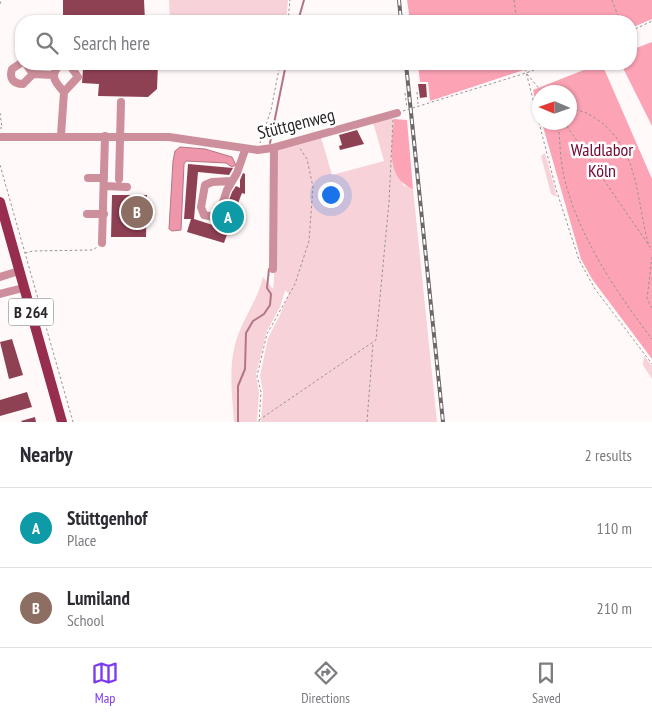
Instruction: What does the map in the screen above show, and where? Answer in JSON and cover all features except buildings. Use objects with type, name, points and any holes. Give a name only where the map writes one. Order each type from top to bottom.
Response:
[{"type":"main road","name":"B 264","points":[[0,202],[62,422]]},
{"type":"street","points":[[15,67],[12,69],[11,78],[14,82],[23,84],[34,74],[53,75]]},
{"type":"street","points":[[31,70],[34,74]]},
{"type":"street","points":[[54,70],[54,80],[64,92]]},
{"type":"street","points":[[61,135],[64,92],[78,77],[73,70]]},
{"type":"street","points":[[119,180],[121,102]]},
{"type":"street","name":"Stüttgenweg","points":[[2,135],[120,136],[187,139],[245,150],[258,150],[296,142],[395,113]]},
{"type":"street","points":[[102,243],[105,136]]},
{"type":"street","points":[[272,148],[273,269]]},
{"type":"street","points":[[231,181],[212,182],[205,185],[201,207],[204,215],[214,217],[219,214],[245,150]]},
{"type":"street","points":[[88,178],[127,187]]},
{"type":"street","points":[[87,214],[104,214]]},
{"type":"street","points":[[0,277],[19,272]]},
{"type":"street","points":[[0,294],[24,288]]},
{"type":"path","points":[[0,4],[1,0]]},
{"type":"path","points":[[289,15],[290,0]]},
{"type":"path","points":[[514,0],[516,15]]},
{"type":"path","points":[[612,0],[618,15]]},
{"type":"path","points":[[637,28],[652,21]]},
{"type":"path","points":[[258,150],[271,110],[279,70]]},
{"type":"path","points":[[525,70],[567,227],[578,260],[595,289],[652,364]]},
{"type":"path","points":[[367,422],[389,202],[395,113],[534,70]]},
{"type":"path","points":[[526,73],[536,85]]},
{"type":"path","points":[[417,92],[418,105]]},
{"type":"path","points":[[405,93],[407,109]]},
{"type":"path","points":[[577,110],[581,110],[595,117],[612,131],[621,143],[636,180],[649,246]]},
{"type":"path","points":[[0,113],[2,128],[0,128]]},
{"type":"path","points":[[559,130],[563,170],[583,228],[596,255],[652,339]]},
{"type":"path","points":[[569,130],[652,250]]},
{"type":"path","points":[[259,421],[262,392],[258,376],[267,334],[295,284],[309,241],[313,187],[307,159],[296,142]]},
{"type":"path","points":[[0,165],[73,422]]},
{"type":"path","points":[[25,253],[33,251],[93,250],[102,243]]},
{"type":"path","points":[[652,257],[647,299],[652,308]]},
{"type":"path","points":[[259,421],[374,342]]},
{"type":"shaded area","points":[[169,0],[288,0],[287,15],[170,15]]},
{"type":"shaded area","points":[[388,118],[394,119],[392,143],[403,185],[413,189],[437,422],[261,422],[263,392],[260,376],[268,338],[289,293],[285,291],[280,307],[267,331],[256,375],[259,393],[257,422],[234,422],[232,359],[234,348],[263,277],[273,289],[277,150],[321,137],[332,175],[384,161],[373,122]]},
{"type":"shaded area","points":[[180,147],[205,149],[232,157],[236,165],[232,167],[226,163],[186,161],[184,164],[181,230],[172,231],[169,229],[173,161],[175,151]]},
{"type":"shaded area","points":[[545,153],[557,197],[551,194],[541,156]]},
{"type":"shaded area","points":[[644,356],[652,366],[652,379],[643,365]]},
{"type":"green space","points":[[407,0],[652,0],[652,19],[637,25],[637,15],[409,15]]},
{"type":"green space","points":[[652,42],[652,126],[624,70],[637,70],[637,48]]},
{"type":"green space","points":[[419,70],[524,70],[430,101],[428,82],[420,82]]},
{"type":"green space","name":"Waldlabor Köln","points":[[584,70],[605,70],[652,179],[652,359],[592,279],[581,259],[544,130],[577,130],[577,85],[546,85]]},
{"type":"green space","points":[[394,119],[407,120],[413,189],[404,184],[394,169],[392,149]]},
{"type":"waterway","points":[[300,15],[304,0]]},
{"type":"waterway","points":[[270,143],[285,70]]},
{"type":"waterway","points":[[238,422],[238,386],[245,369],[246,333],[253,321],[264,314],[270,305],[271,294],[267,288],[269,269]]},
{"type":"railway","points":[[399,0],[400,15]]},
{"type":"railway","points":[[407,70],[443,422]]},
{"type":"place","name":"Lumiland","points":[[137,212]]},
{"type":"place","name":"Stüttgenhof","points":[[228,217]]}]
